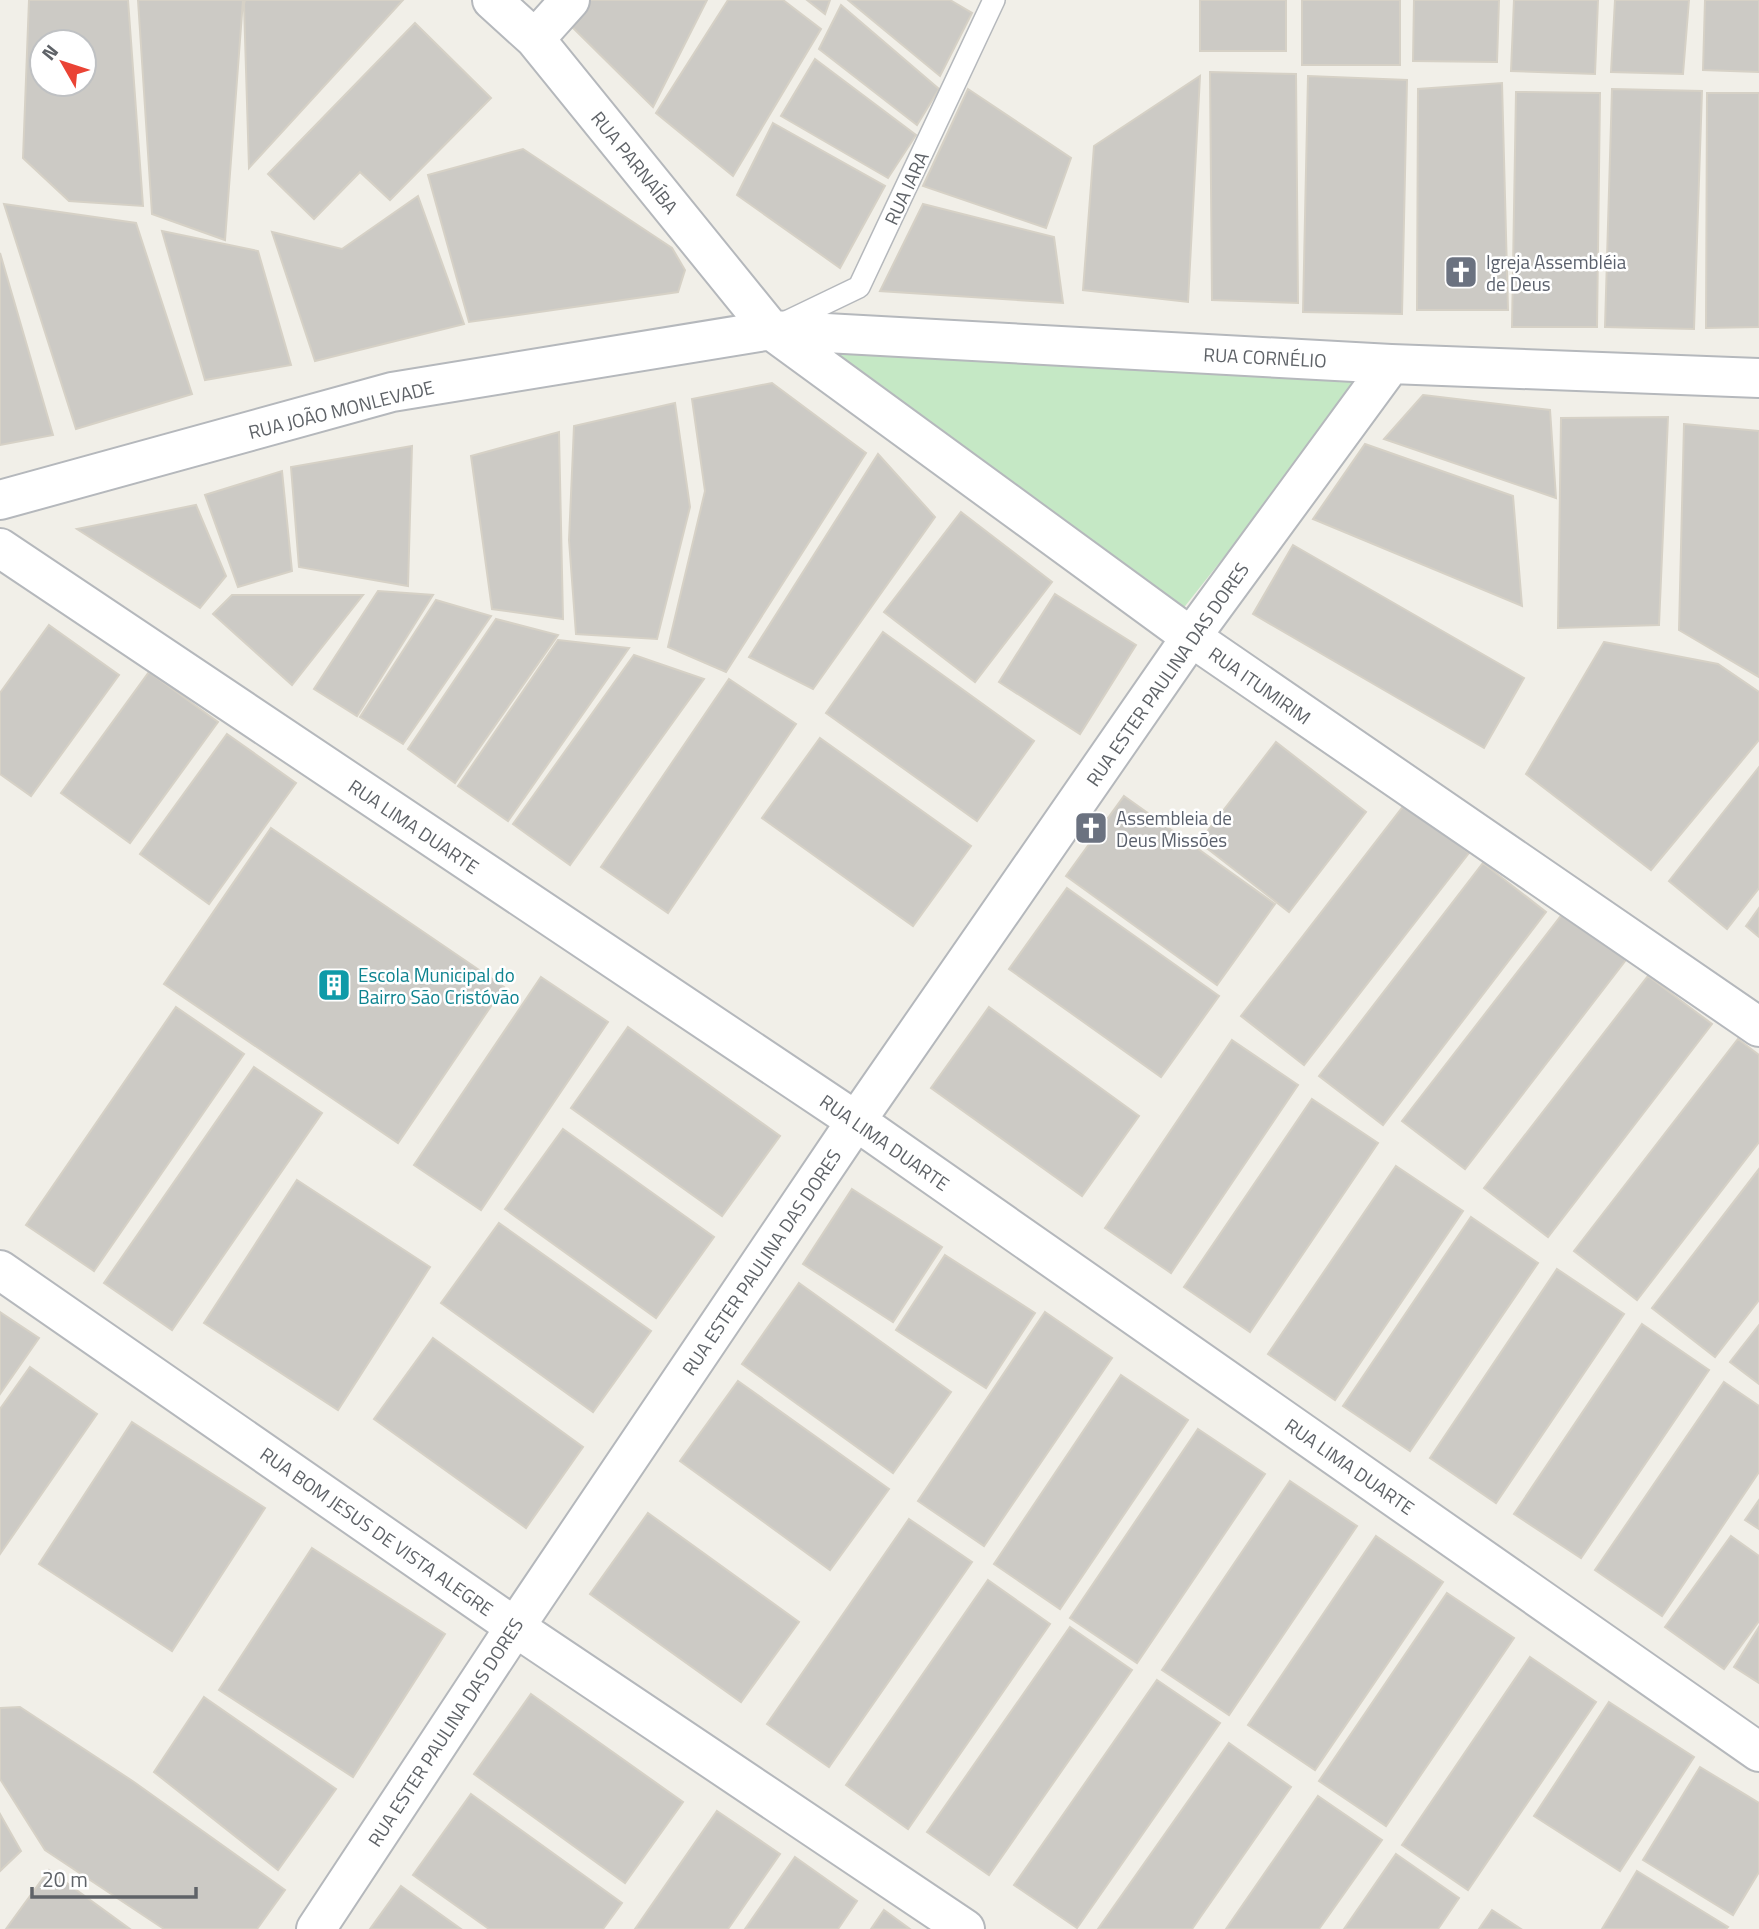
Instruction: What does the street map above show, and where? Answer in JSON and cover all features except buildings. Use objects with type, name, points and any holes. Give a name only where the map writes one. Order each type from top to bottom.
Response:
[{"type":"street","name":"RUA PARNAÍBA","points":[[492,0],[535,39],[771,330]]},
{"type":"street","points":[[535,39],[570,0]]},
{"type":"street","name":"RUA CORNÉLIO","points":[[771,330],[1391,365],[1759,378]]},
{"type":"street","name":"RUA JOÃO MONLEVADE","points":[[0,500],[392,392],[771,330]]},
{"type":"street","name":"RUA ITUMIRIM","points":[[771,330],[1191,637],[1759,1027]]},
{"type":"street","name":"RUA ESTER PAULINA DAS DORES","points":[[316,1929],[515,1627],[856,1121],[1191,637],[1391,365]]},
{"type":"street","name":"RUA LIMA DUARTE","points":[[0,548],[856,1121],[1759,1752]]},
{"type":"street","name":"RUA BOM JESUS DE VISTA ALEGRE","points":[[0,1270],[515,1627],[965,1929]]},
{"type":"lane","name":"RUA IARA","points":[[771,330],[859,287],[993,0]]},
{"type":"green space","points":[[814,349],[1369,374],[1178,615]]},
{"type":"place","name":"Igreja Assembléia de Deus","points":[[1461,272]]},
{"type":"place","name":"Assembleia de Deus Missões","points":[[1091,828]]},
{"type":"place","name":"Escola Municipal do Bairro São Cristóvão","points":[[334,985]]}]
